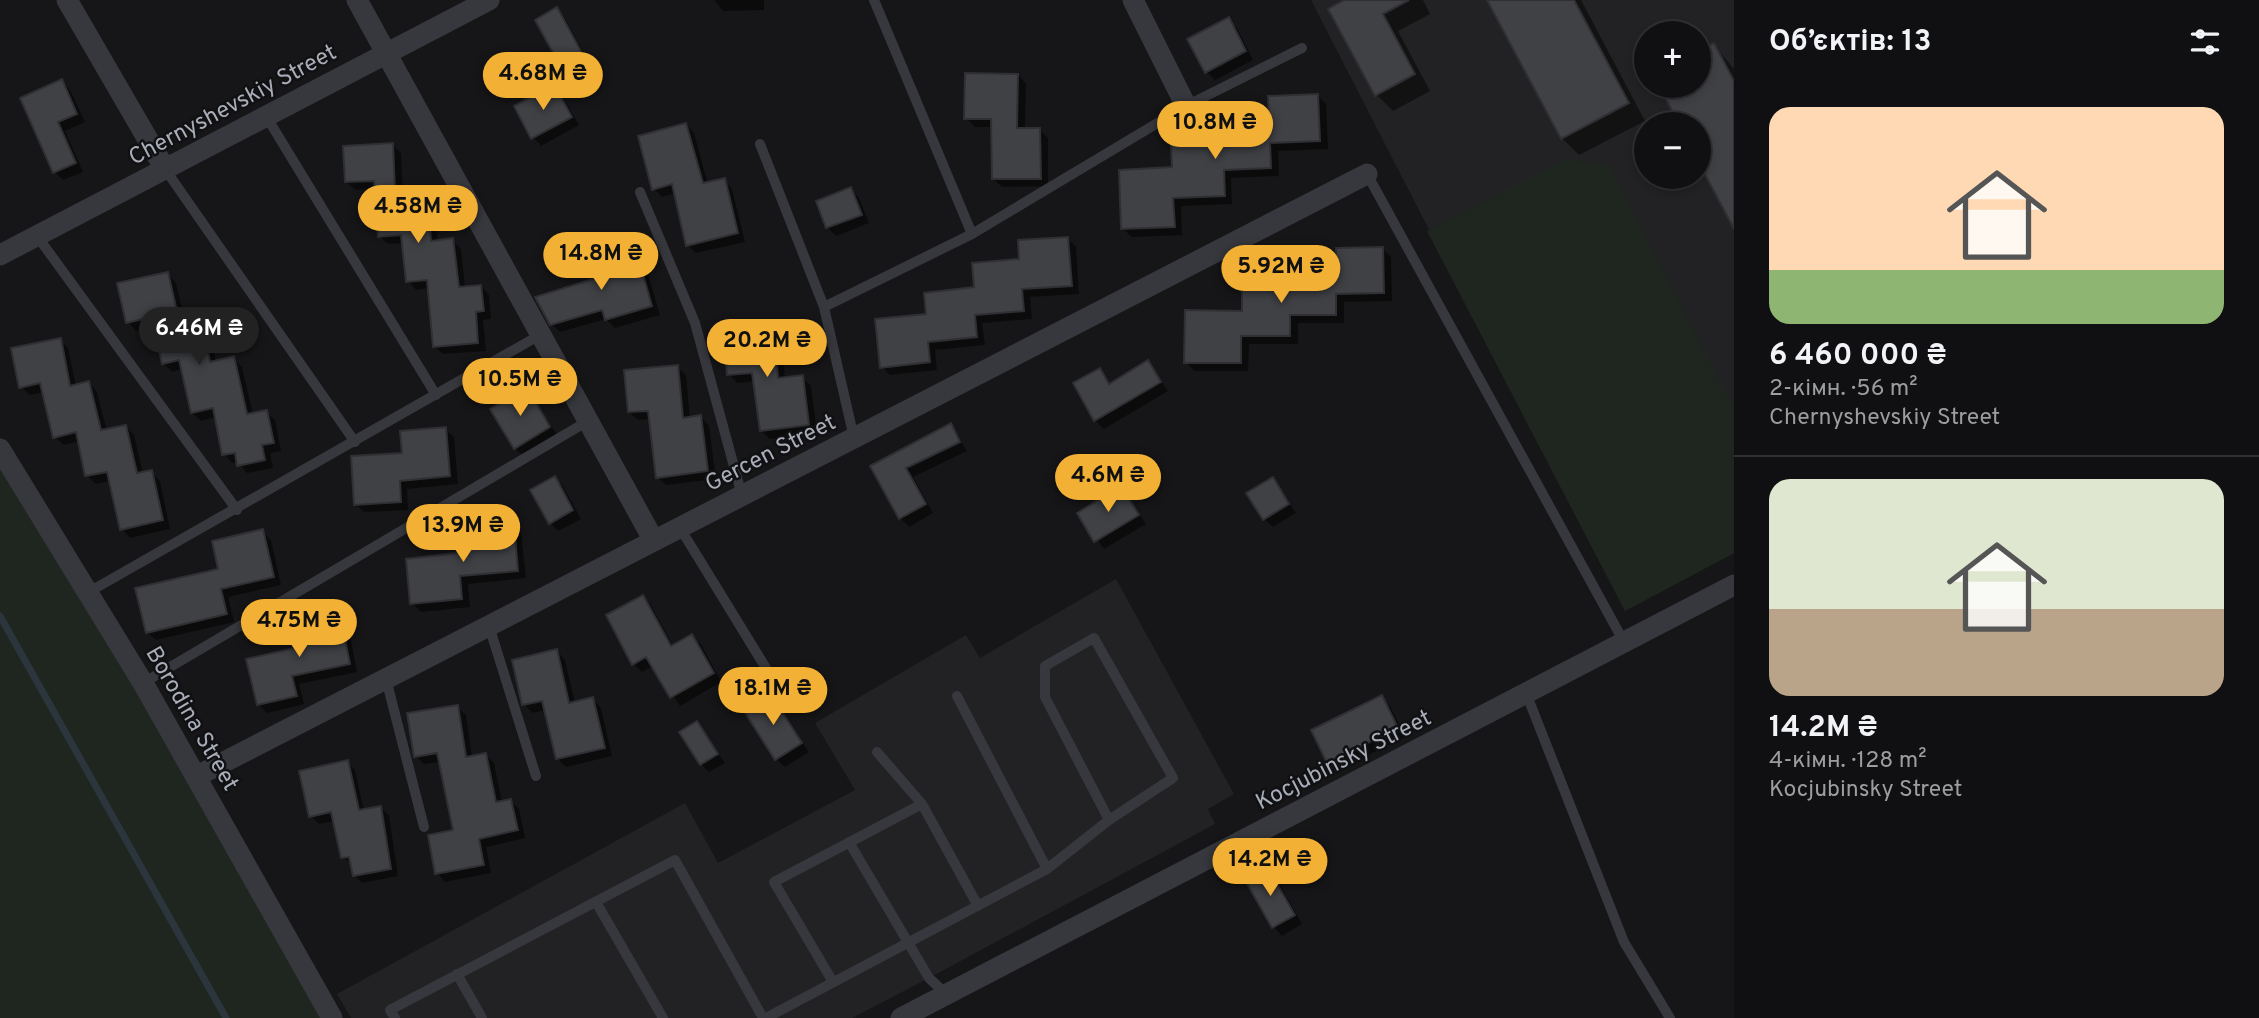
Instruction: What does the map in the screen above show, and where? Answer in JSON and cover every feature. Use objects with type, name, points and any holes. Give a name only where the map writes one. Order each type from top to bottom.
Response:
[{"type":"street","points":[[67,0],[164,169]]},
{"type":"street","points":[[357,0],[654,541]]},
{"type":"street","name":"Chernyshevskiy Street","points":[[0,255],[489,0]]},
{"type":"street","points":[[1133,0],[1186,106]]},
{"type":"street","name":"Gercen Street","points":[[197,776],[1367,174]]},
{"type":"street","name":"Borodina Street","points":[[0,449],[143,683],[332,1018]]},
{"type":"street","name":"Kocjubinsky Street","points":[[901,1018],[1734,585]]},
{"type":"lane","points":[[873,0],[972,234]]},
{"type":"lane","points":[[824,307],[972,234],[1186,106],[1302,48]]},
{"type":"lane","points":[[266,116],[436,395]]},
{"type":"lane","points":[[760,144],[824,307],[855,438]]},
{"type":"lane","points":[[164,169],[355,442]]},
{"type":"lane","points":[[1367,174],[1624,642]]},
{"type":"lane","points":[[640,192],[695,323],[742,496]]},
{"type":"lane","points":[[37,236],[237,510]]},
{"type":"lane","points":[[87,593],[237,510],[540,335]]},
{"type":"lane","points":[[143,683],[589,421]]},
{"type":"lane","points":[[680,528],[777,686]]},
{"type":"lane","points":[[489,626],[536,776]]},
{"type":"lane","points":[[395,1018],[390,1010],[675,860],[764,1018],[1047,869],[1109,820],[1173,778],[1094,638],[1045,666],[1045,697],[1109,820]]},
{"type":"lane","points":[[386,679],[424,827]]},
{"type":"lane","points":[[1526,693],[1624,942],[1670,1018]]},
{"type":"lane","points":[[957,696],[1047,869]]},
{"type":"lane","points":[[877,752],[922,804],[978,906]]},
{"type":"lane","points":[[833,982],[774,882],[922,804]]},
{"type":"lane","points":[[849,842],[929,978],[946,994]]},
{"type":"lane","points":[[596,902],[663,1018]]},
{"type":"lane","points":[[457,975],[482,1018]]},
{"type":"shaded area","points":[[1311,0],[1734,0],[1734,553],[1625,611]]},
{"type":"shaded area","points":[[1565,159],[1610,166],[1734,409],[1734,553],[1625,611],[1427,231]]},
{"type":"shaded area","points":[[0,450],[332,1018],[0,1018]]},
{"type":"shaded area","points":[[1116,579],[1234,794],[1208,809],[1215,824],[929,978],[852,1018],[351,1018],[337,994],[685,803],[718,863],[855,790],[815,723],[966,635],[980,658]]},
{"type":"building","points":[[1344,0],[1409,0],[1383,14],[1415,74],[1375,96],[1328,9]]},
{"type":"building","points":[[1487,0],[1574,0],[1629,103],[1561,139]]},
{"type":"building","points":[[557,7],[589,66],[567,78],[535,20]]},
{"type":"building","points":[[1229,17],[1246,51],[1205,73],[1187,39]]},
{"type":"building","points":[[1714,43],[1734,81],[1734,229],[1711,186],[1711,112],[1673,112],[1665,98],[1711,98],[1711,44]]},
{"type":"building","points":[[965,73],[1018,74],[1017,128],[1040,128],[1041,179],[992,179],[991,119],[964,119]]},
{"type":"building","points":[[62,79],[77,114],[58,122],[76,163],[53,173],[20,98]]},
{"type":"building","points":[[554,84],[572,117],[531,139],[514,106]]},
{"type":"building","points":[[1318,94],[1320,141],[1270,143],[1271,168],[1224,170],[1225,196],[1173,198],[1175,227],[1121,229],[1119,170],[1172,167],[1171,144],[1223,142],[1222,120],[1269,118],[1268,96]]},
{"type":"building","points":[[686,123],[703,183],[725,178],[738,233],[686,246],[672,184],[652,190],[638,136]]},
{"type":"building","points":[[393,143],[395,192],[427,190],[431,241],[453,238],[459,287],[481,285],[484,311],[476,312],[478,343],[433,347],[427,280],[406,282],[401,235],[378,237],[374,181],[345,182],[343,146]]},
{"type":"building","points":[[851,187],[862,215],[826,228],[816,201]]},
{"type":"building","points":[[1068,237],[1072,286],[1022,289],[1024,311],[975,315],[977,337],[928,342],[930,362],[880,368],[875,319],[926,314],[924,293],[974,287],[972,263],[1019,259],[1018,240]]},
{"type":"building","points":[[1383,247],[1384,293],[1336,294],[1336,315],[1290,315],[1290,336],[1241,336],[1241,363],[1184,363],[1185,310],[1242,311],[1242,282],[1291,282],[1291,266],[1336,266],[1336,248]]},
{"type":"building","points":[[636,250],[652,306],[605,320],[602,310],[550,325],[535,297],[593,279],[588,263]]},
{"type":"building","points":[[168,272],[178,316],[200,312],[210,362],[234,356],[247,414],[267,410],[274,443],[262,445],[265,460],[237,466],[235,453],[222,455],[213,408],[191,413],[179,360],[162,364],[152,317],[126,323],[117,283]]},
{"type":"building","points":[[774,328],[778,378],[803,375],[809,425],[760,431],[752,373],[727,375],[723,333]]},
{"type":"building","points":[[61,338],[70,386],[89,381],[101,430],[126,425],[137,473],[152,470],[163,520],[120,530],[107,472],[85,476],[76,432],[53,438],[40,383],[19,388],[11,348]]},
{"type":"building","points":[[1148,360],[1161,382],[1094,421],[1073,383],[1100,368],[1109,384]]},
{"type":"building","points":[[678,365],[683,418],[701,415],[708,471],[656,478],[648,411],[628,412],[624,370]]},
{"type":"building","points":[[527,387],[550,427],[514,449],[490,409]]},
{"type":"building","points":[[951,423],[960,442],[906,468],[926,504],[899,519],[870,466]]},
{"type":"building","points":[[446,427],[450,476],[400,481],[401,502],[354,505],[351,456],[402,453],[400,431]]},
{"type":"building","points":[[555,476],[573,510],[549,524],[530,490]]},
{"type":"building","points":[[1273,477],[1289,504],[1263,520],[1246,493]]},
{"type":"building","points":[[1121,486],[1139,515],[1094,542],[1077,513]]},
{"type":"building","points":[[514,523],[518,571],[460,576],[462,599],[410,604],[406,559],[466,552],[463,528]]},
{"type":"building","points":[[263,529],[274,577],[221,589],[227,614],[146,633],[135,588],[218,569],[212,541]]},
{"type":"building","points":[[643,595],[671,646],[692,634],[714,673],[670,698],[646,657],[632,665],[606,615]]},
{"type":"building","points":[[340,614],[350,664],[292,676],[297,696],[257,705],[246,659],[299,647],[294,624]]},
{"type":"building","points":[[557,649],[569,703],[593,697],[605,748],[556,759],[542,701],[522,705],[512,660]]},
{"type":"building","points":[[771,695],[802,743],[775,760],[744,711]]},
{"type":"building","points":[[1382,695],[1398,728],[1327,763],[1311,730]]},
{"type":"building","points":[[458,705],[466,757],[486,753],[496,802],[511,799],[518,830],[479,839],[484,865],[435,874],[428,835],[453,830],[437,753],[414,757],[407,713]]},
{"type":"building","points":[[697,721],[718,754],[700,765],[679,732]]},
{"type":"building","points":[[348,760],[359,810],[381,806],[391,869],[353,876],[349,857],[341,858],[331,812],[309,817],[299,771]]},
{"type":"building","points":[[1268,868],[1295,915],[1272,928],[1245,880]]},
{"type":"waterway","points":[[0,616],[226,1018]]}]
